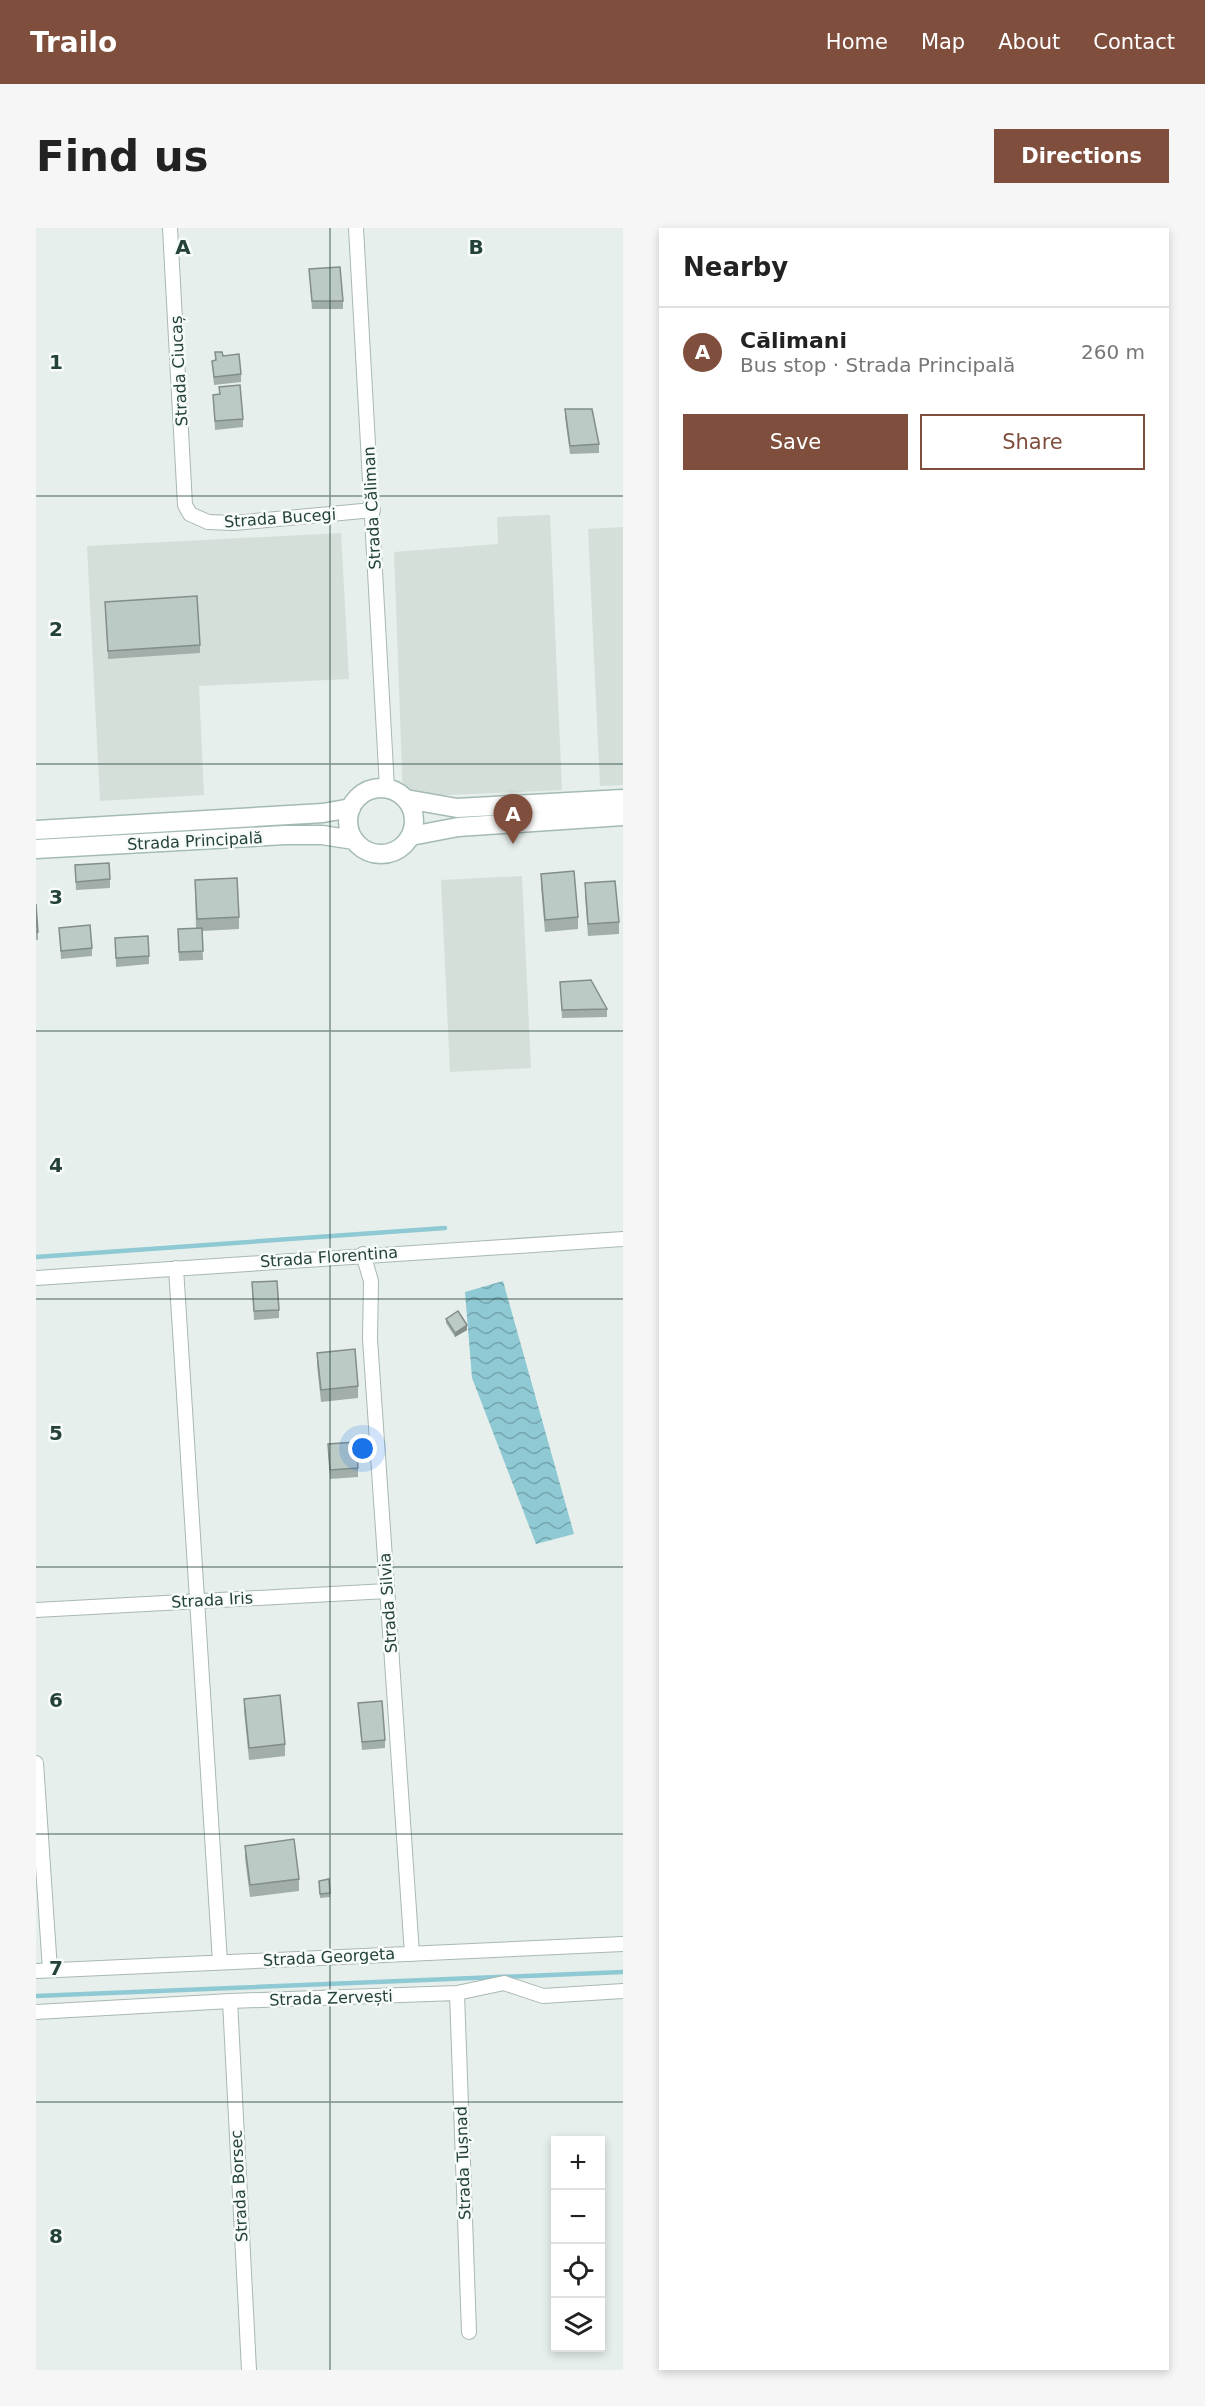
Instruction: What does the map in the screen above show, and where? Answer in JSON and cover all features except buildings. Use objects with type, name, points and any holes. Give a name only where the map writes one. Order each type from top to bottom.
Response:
[{"type":"main road","points":[[406,799],[414,821],[411,836],[401,847],[387,853],[369,852],[354,840],[348,824],[351,808],[362,794],[378,788],[387,788],[406,799],[457,808],[623,800]]},
{"type":"main road","name":"Strada Principală","points":[[36,830],[323,813],[351,808]]},
{"type":"main road","points":[[411,836],[458,827],[623,816]]},
{"type":"main road","name":"Strada Principală","points":[[36,849],[285,835],[322,835],[354,840]]},
{"type":"street","name":"Strada Ciucaș","points":[[170,228],[186,505],[190,514]]},
{"type":"street","name":"Strada Căliman","points":[[356,228],[387,788]]},
{"type":"street","name":"Strada Bucegi","points":[[190,514],[208,522],[234,524],[373,510]]},
{"type":"street","name":"Strada Florentina","points":[[36,1278],[363,1254],[623,1239]]},
{"type":"street","name":"Strada Silvia","points":[[363,1254],[371,1281],[370,1339],[412,1954]]},
{"type":"street","points":[[176,1268],[220,1962]]},
{"type":"street","name":"Strada Iris","points":[[36,1610],[387,1591]]},
{"type":"street","points":[[36,1763],[43,1970]]},
{"type":"street","name":"Strada Georgeta","points":[[43,1970],[623,1944]]},
{"type":"street","name":"Strada Zervești","points":[[36,2012],[230,2001],[458,1993],[504,1983],[543,1996],[623,1991]]},
{"type":"street","name":"Strada Tușnad","points":[[458,1993],[469,2332]]},
{"type":"street","name":"Strada Borsec","points":[[230,2001],[249,2370]]},
{"type":"shaded area","points":[[550,515],[562,790],[403,797],[394,552],[498,544],[497,517]]},
{"type":"shaded area","points":[[623,527],[623,785],[600,786],[588,529]]},
{"type":"shaded area","points":[[341,533],[349,679],[199,686],[204,795],[100,801],[87,546]]},
{"type":"shaded area","points":[[522,876],[531,1068],[450,1072],[441,880]]},
{"type":"water","points":[[503,1281],[574,1534],[536,1544],[472,1378],[465,1292]]},
{"type":"waterway","points":[[36,1257],[445,1228]]},
{"type":"waterway","points":[[36,1996],[623,1972]]},
{"type":"place","name":"Călimani","points":[[513,844]]}]
